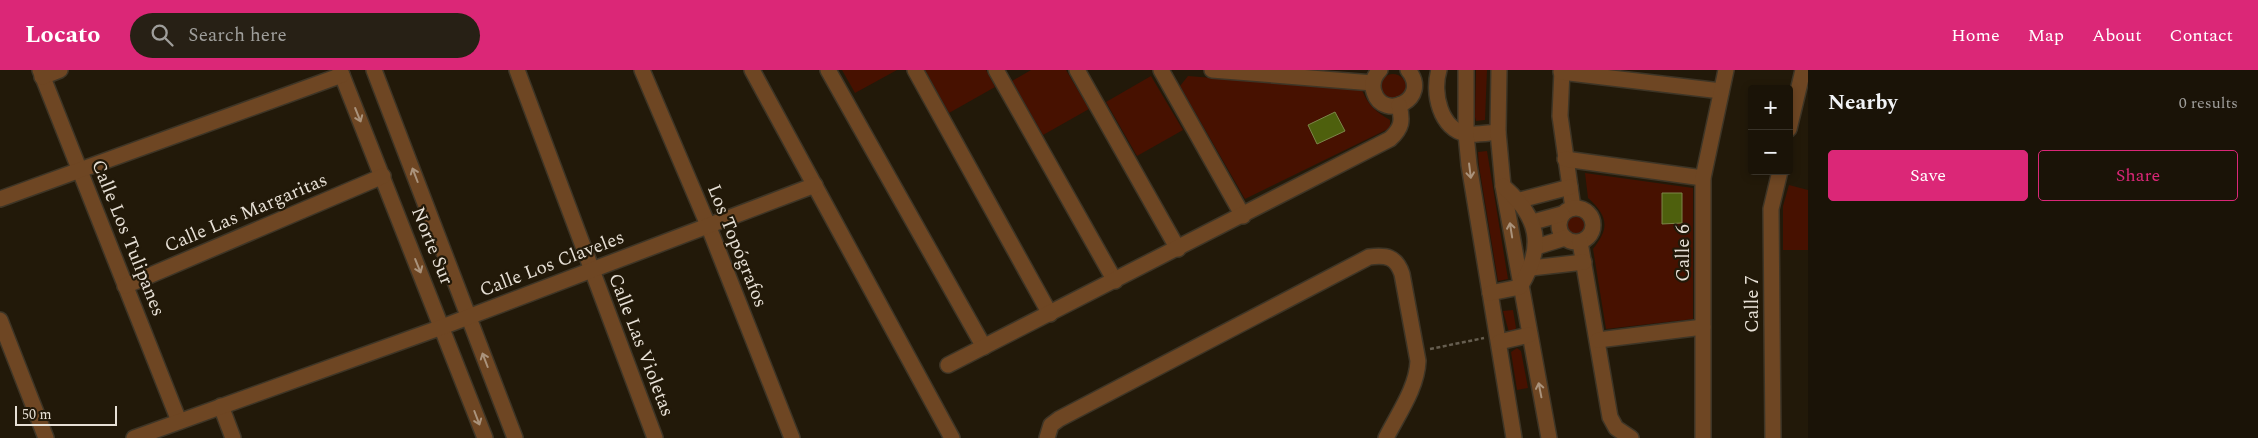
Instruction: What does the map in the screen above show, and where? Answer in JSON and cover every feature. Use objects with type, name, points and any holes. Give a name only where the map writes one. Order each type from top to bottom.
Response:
[{"type":"street","points":[[41,74],[60,70]]},
{"type":"street","name":"Norte Sur","points":[[374,70],[515,438]]},
{"type":"street","name":"Calle Las Violetas","points":[[517,70],[655,438]]},
{"type":"street","name":"Los Topógrafos","points":[[642,70],[708,225],[792,438]]},
{"type":"street","points":[[752,70],[952,438]]},
{"type":"street","points":[[828,70],[984,347]]},
{"type":"street","points":[[915,70],[1050,314]]},
{"type":"street","points":[[996,70],[1115,281]]},
{"type":"street","points":[[1077,70],[1178,249]]},
{"type":"street","points":[[1161,70],[1243,216]]},
{"type":"street","points":[[1212,70],[1376,76],[1373,90],[1380,101],[1386,105],[1437,100]]},
{"type":"street","points":[[1466,70],[1466,134],[1473,197],[1514,438]]},
{"type":"street","points":[[1499,70],[1498,132],[1503,186],[1549,438]]},
{"type":"street","name":"Calle 6","points":[[1703,438],[1703,178],[1726,70]]},
{"type":"street","points":[[1793,112],[1803,70]]},
{"type":"street","points":[[1565,238],[1559,227],[1568,211],[1570,187],[1560,116],[1562,71],[1721,91]]},
{"type":"street","points":[[948,365],[1243,216],[1390,139],[1401,128],[1405,102],[1414,87],[1410,73],[1438,72],[1437,100],[1443,115],[1451,126],[1466,134],[1498,132]]},
{"type":"street","points":[[0,199],[341,73]]},
{"type":"street","name":"Norte Sur","points":[[341,73],[383,176],[484,438]]},
{"type":"street","name":"Calle Los Tulipanes","points":[[41,74],[179,421]]},
{"type":"street","points":[[1566,159],[1703,178]]},
{"type":"street","name":"Calle 7","points":[[1772,438],[1771,209],[1779,175]]},
{"type":"street","name":"Calle Las Margaritas","points":[[125,286],[383,176]]},
{"type":"street","name":"Calle Los Claveles","points":[[134,438],[469,317],[814,184]]},
{"type":"street","points":[[1490,293],[1520,287],[1531,268],[1536,247],[1533,222],[1520,200],[1503,186]]},
{"type":"street","points":[[1520,200],[1570,187]]},
{"type":"street","points":[[1533,222],[1568,211],[1588,212],[1593,221],[1592,232],[1580,242]]},
{"type":"street","points":[[1536,247],[1565,238],[1580,242]]},
{"type":"street","points":[[1580,242],[1610,417],[1616,428],[1631,438]]},
{"type":"street","points":[[1048,438],[1051,425],[1059,419],[1369,258],[1381,255],[1392,258],[1398,264],[1417,351],[1418,374],[1386,438]]},
{"type":"street","points":[[1531,268],[1584,262]]},
{"type":"street","points":[[0,320],[46,438]]},
{"type":"street","points":[[1598,340],[1702,327]]},
{"type":"street","points":[[1498,339],[1529,336]]},
{"type":"street","points":[[221,406],[234,438]]},
{"type":"path","points":[[1417,351],[1498,339]]},
{"type":"shaded area","points":[[842,70],[897,70],[855,93]]},
{"type":"shaded area","points":[[925,70],[986,70],[995,87],[949,113]]},
{"type":"shaded area","points":[[1031,70],[1066,70],[1089,109],[1043,135],[1012,81]]},
{"type":"shaded area","points":[[1476,70],[1487,70],[1485,120],[1476,121],[1475,117]]},
{"type":"shaded area","points":[[1393,74],[1402,78],[1406,87],[1402,96],[1393,100],[1384,96],[1380,87],[1384,78]]},
{"type":"shaded area","points":[[1151,76],[1183,130],[1137,156],[1106,102]]},
{"type":"shaded area","points":[[1188,76],[1362,90],[1373,108],[1390,120],[1390,128],[1245,199],[1180,86]]},
{"type":"shaded area","points":[[1335,112],[1345,131],[1317,144],[1308,125]]},
{"type":"shaded area","points":[[1487,151],[1508,279],[1498,281],[1479,166],[1478,152]]},
{"type":"shaded area","points":[[1585,173],[1693,188],[1693,319],[1606,329],[1593,249],[1602,235],[1604,222],[1600,211],[1588,198]]},
{"type":"shaded area","points":[[1789,185],[1808,190],[1808,250],[1783,250],[1783,206]]},
{"type":"shaded area","points":[[1662,193],[1682,193],[1682,223],[1662,224]]},
{"type":"shaded area","points":[[1577,212],[1586,216],[1590,225],[1586,234],[1577,238],[1568,234],[1564,225],[1568,216]]},
{"type":"shaded area","points":[[1513,310],[1516,328],[1514,331],[1509,332],[1503,311]]},
{"type":"shaded area","points":[[1517,348],[1521,351],[1528,388],[1517,390],[1511,352]]}]
